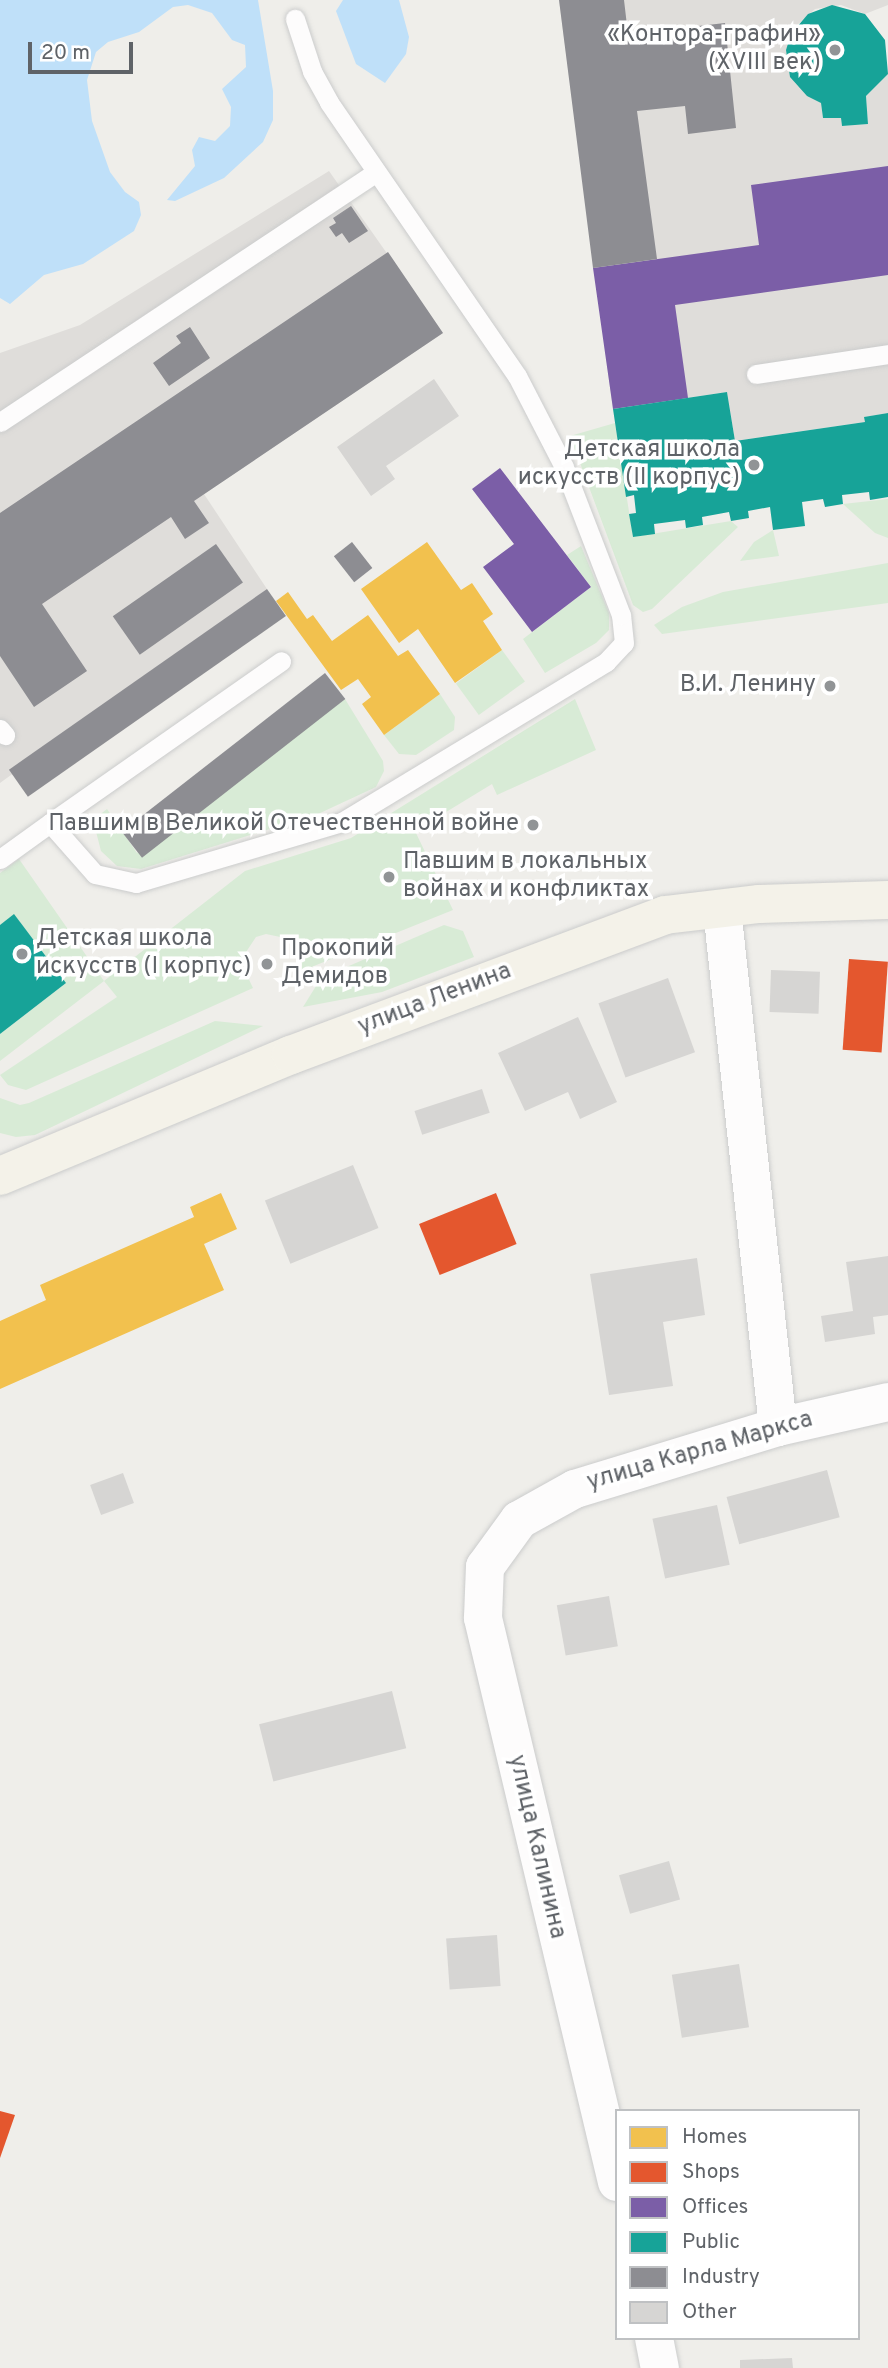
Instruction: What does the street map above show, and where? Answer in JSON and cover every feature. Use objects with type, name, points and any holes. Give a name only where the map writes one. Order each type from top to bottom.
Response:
[{"type":"main road","name":"улица Ленина","points":[[1,1172],[291,1055],[665,915],[722,909],[888,900]]},
{"type":"street","points":[[722,909],[778,1427]]},
{"type":"street","name":"улица Карла Маркса","points":[[519,1520],[575,1489],[778,1427],[888,1402]]},
{"type":"street","name":"улица Калинина","points":[[519,1520],[485,1567],[483,1618],[615,2174]]},
{"type":"street","points":[[653,2340],[660,2368]]},
{"type":"lane","points":[[50,823],[95,874],[122,883],[154,881],[305,834],[374,806],[606,662],[624,643],[621,615],[564,467],[517,376],[375,173],[312,72],[295,19]]},
{"type":"lane","points":[[0,422],[375,173]]},
{"type":"lane","points":[[756,374],[888,354]]},
{"type":"lane","points":[[0,859],[281,661]]},
{"type":"shaded area","points":[[559,0],[888,0],[888,5],[865,14],[841,5],[815,9],[796,26],[786,50],[795,83],[821,103],[823,118],[841,118],[842,126],[868,124],[866,96],[888,74],[888,413],[865,417],[865,422],[735,441],[727,392],[613,409]]},
{"type":"shaded area","points":[[329,171],[443,333],[204,494],[267,589],[0,783],[0,353],[80,325]]},
{"type":"green space","points":[[615,423],[633,537],[731,521],[738,527],[652,609],[643,612],[633,605],[570,436]]},
{"type":"green space","points":[[888,499],[888,538],[875,533],[843,504]]},
{"type":"green space","points":[[773,530],[779,556],[740,561],[754,542]]},
{"type":"green space","points":[[581,546],[609,613],[609,630],[596,643],[545,673],[523,639],[591,587],[567,555]]},
{"type":"green space","points":[[888,563],[888,603],[662,634],[654,625],[682,607],[723,592]]},
{"type":"green space","points":[[502,650],[525,682],[479,715],[456,684]]},
{"type":"green space","points":[[440,694],[455,717],[454,730],[416,755],[399,754],[384,735]]},
{"type":"green space","points":[[345,699],[383,761],[384,771],[376,787],[318,814],[141,869],[117,866],[101,851],[93,820],[107,809],[137,853]]},
{"type":"green space","points":[[575,699],[596,750],[497,795],[492,784],[415,831],[453,910],[299,972],[298,952],[285,938],[266,934],[256,937],[240,961],[253,988],[26,1090],[8,1085],[0,1075],[117,997],[104,981],[245,871],[351,838]]},
{"type":"green space","points":[[19,859],[104,981],[0,1061],[0,1034],[66,983],[14,915],[0,925],[0,873]]},
{"type":"green space","points":[[444,925],[463,931],[474,957],[382,992],[303,1007],[321,978]]},
{"type":"green space","points":[[215,1021],[263,1026],[35,1135],[16,1137],[0,1133],[0,1098],[20,1105],[29,1103]]},
{"type":"water","points":[[0,0],[258,0],[273,91],[273,120],[263,142],[224,178],[175,201],[167,200],[195,166],[192,150],[199,137],[215,141],[230,126],[231,107],[222,89],[246,67],[245,45],[232,40],[212,13],[188,5],[173,7],[139,32],[108,42],[96,52],[87,80],[92,121],[110,172],[125,192],[139,202],[141,215],[134,231],[83,264],[44,275],[10,304],[0,298]]},
{"type":"water","points":[[343,0],[399,0],[409,37],[406,54],[385,83],[356,64],[336,11]]},
{"type":"building: Homes","points":[[427,542],[461,590],[472,583],[493,614],[483,621],[502,650],[455,683],[418,629],[399,643],[361,589]]},
{"type":"building: Homes","points":[[288,592],[307,619],[313,615],[332,641],[368,615],[398,656],[408,650],[440,694],[384,735],[362,704],[371,697],[358,679],[341,690],[276,601]]},
{"type":"building: Homes","points":[[221,1193],[237,1229],[204,1244],[224,1290],[0,1389],[0,1321],[46,1300],[40,1285],[194,1217],[190,1207]]},
{"type":"building: Shops","points":[[849,959],[888,962],[882,1052],[843,1050]]},
{"type":"building: Shops","points":[[496,1193],[517,1244],[440,1275],[419,1224]]},
{"type":"building: Shops","points":[[0,2111],[15,2115],[0,2158]]},
{"type":"building: Offices","points":[[888,166],[888,275],[675,305],[688,398],[613,409],[593,268],[759,245],[751,185]]},
{"type":"building: Offices","points":[[500,468],[591,587],[532,632],[483,567],[514,544],[472,489]]},
{"type":"building: Public","points":[[832,5],[865,14],[885,40],[888,74],[866,96],[868,124],[842,126],[841,118],[823,118],[821,103],[807,96],[790,77],[786,50],[791,34],[808,14]]},
{"type":"building: Public","name":"Детская школа искусств (II корпус)","points":[[727,392],[735,441],[865,422],[864,417],[888,413],[888,497],[870,500],[869,492],[842,495],[843,504],[825,507],[823,499],[802,502],[805,526],[773,530],[770,507],[748,511],[749,518],[731,521],[729,512],[702,517],[703,525],[686,528],[685,520],[654,524],[655,534],[633,537],[629,514],[636,513],[634,495],[626,497],[613,409]]},
{"type":"building: Public","name":"Детская школа искусств (I корпус)","points":[[14,914],[66,983],[0,1034],[0,925]]},
{"type":"building: Industry","points":[[559,0],[624,0],[628,34],[725,23],[736,128],[688,134],[685,106],[637,111],[657,259],[593,268]]},
{"type":"building: Industry","points":[[351,206],[368,231],[349,243],[342,233],[336,237],[329,227],[336,223],[333,218]]},
{"type":"building: Industry","points":[[388,252],[443,333],[194,501],[209,523],[185,539],[171,517],[42,604],[87,671],[34,707],[0,656],[0,513]]},
{"type":"building: Industry","points":[[190,327],[210,358],[169,386],[153,363],[181,343],[176,336]]},
{"type":"building: Industry","points":[[352,542],[372,568],[354,582],[334,556]]},
{"type":"building: Industry","points":[[216,544],[243,583],[140,655],[113,616]]},
{"type":"building: Industry","points":[[267,589],[286,616],[28,797],[9,770]]},
{"type":"building: Industry","points":[[325,673],[345,699],[142,858],[122,832]]},
{"type":"building: Other","points":[[434,379],[459,416],[386,466],[395,479],[371,496],[337,447]]},
{"type":"building: Other","points":[[771,970],[820,972],[819,1014],[770,1012]]},
{"type":"building: Other","points":[[668,978],[695,1052],[625,1078],[598,1003]]},
{"type":"building: Other","points":[[578,1017],[617,1102],[580,1119],[568,1092],[525,1111],[498,1053]]},
{"type":"building: Other","points":[[482,1089],[490,1113],[422,1135],[414,1111]]},
{"type":"building: Other","points":[[353,1165],[378,1228],[290,1264],[265,1201]]},
{"type":"building: Other","points":[[888,1256],[888,1315],[873,1317],[875,1334],[825,1342],[821,1316],[853,1311],[846,1262]]},
{"type":"building: Other","points":[[697,1258],[705,1315],[663,1322],[673,1386],[609,1395],[590,1274]]},
{"type":"building: Other","points":[[827,1470],[840,1517],[739,1544],[727,1497]]},
{"type":"building: Other","points":[[123,1473],[134,1503],[101,1515],[90,1485]]},
{"type":"building: Other","points":[[717,1505],[730,1565],[665,1578],[652,1519]]},
{"type":"building: Other","points":[[609,1596],[618,1646],[566,1655],[557,1605]]},
{"type":"building: Other","points":[[392,1691],[406,1748],[273,1781],[259,1724]]},
{"type":"building: Other","points":[[669,1861],[680,1899],[630,1914],[619,1875]]},
{"type":"building: Other","points":[[497,1935],[501,1986],[450,1989],[446,1939]]},
{"type":"building: Other","points":[[739,1964],[749,2027],[682,2038],[672,1975]]},
{"type":"building: Other","points":[[792,2358],[793,2368],[740,2368],[740,2360]]},
{"type":"place","name":"«Контора-графин» (XVIII век)","points":[[835,50]]},
{"type":"place","name":"Детская школа искусств (II корпус)","points":[[754,465]]},
{"type":"place","name":"В.И. Ленину","points":[[830,686]]},
{"type":"place","name":"Павшим в Великой Отечественной войне","points":[[533,825]]},
{"type":"place","name":"Павшим в локальных войнах и конфликтах","points":[[389,877]]},
{"type":"place","name":"Детская школа искусств (I корпус)","points":[[22,954]]},
{"type":"place","name":"Прокопий Демидов","points":[[267,964]]}]
